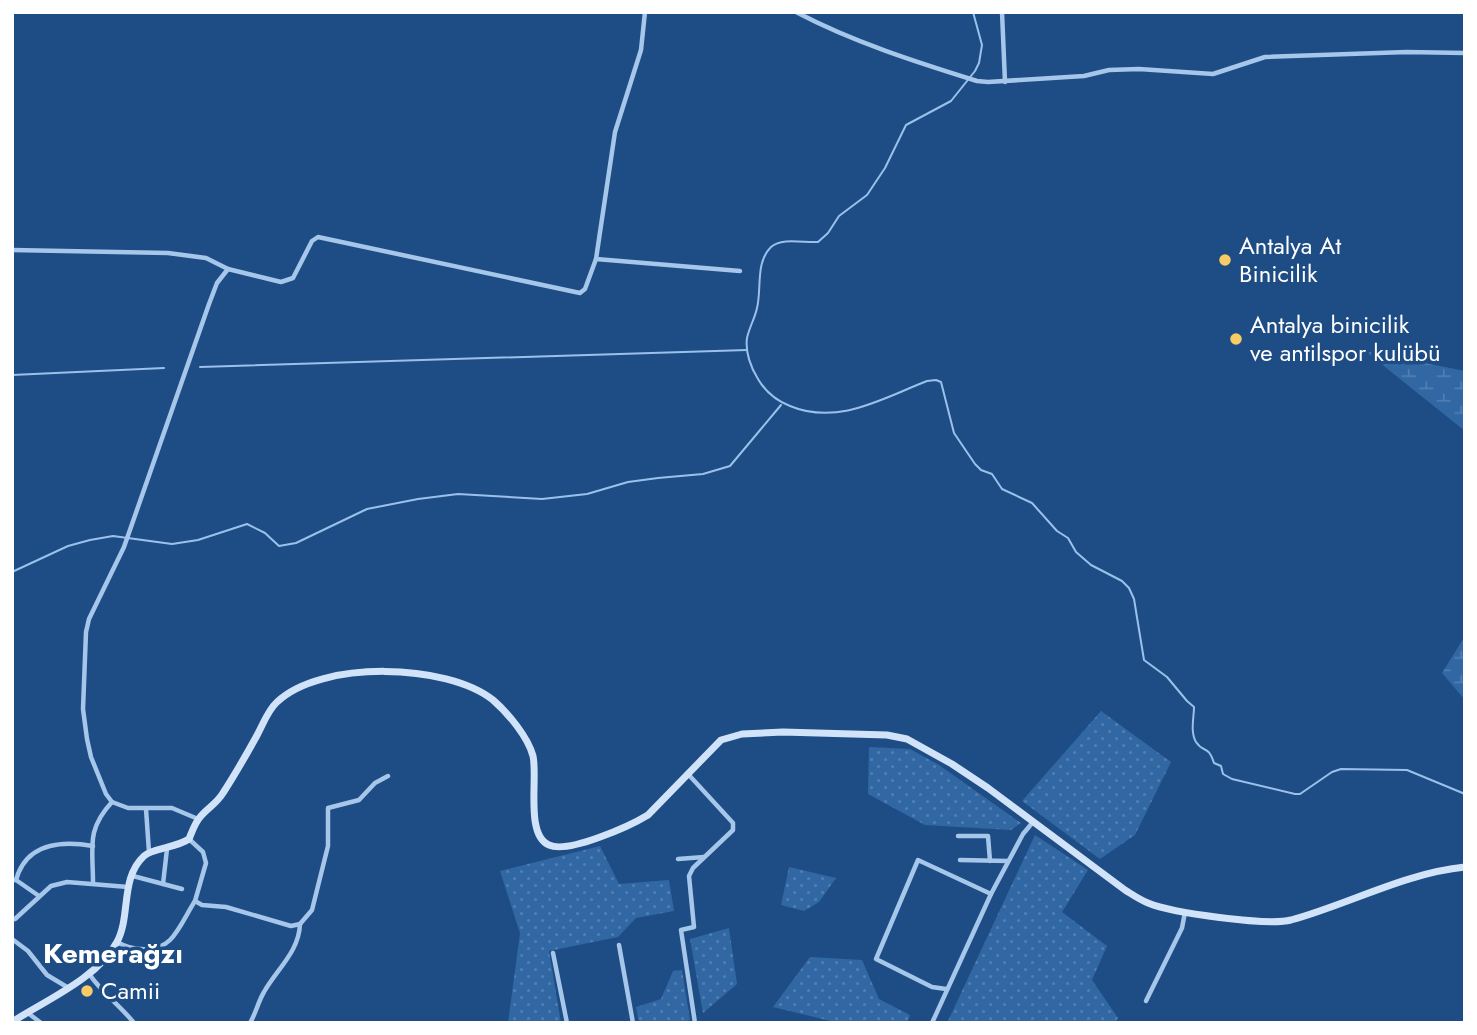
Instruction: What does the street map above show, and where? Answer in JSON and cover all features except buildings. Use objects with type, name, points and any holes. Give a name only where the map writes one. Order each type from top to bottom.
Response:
[{"type":"street","points":[[12,250],[168,253],[206,258],[228,269],[281,282],[293,278],[312,241],[318,237],[580,293],[585,289],[596,259],[615,132],[641,50],[645,12]]},
{"type":"street","points":[[796,12],[816,23],[889,52],[977,81],[1005,82],[1139,69],[1213,74],[1265,57],[1407,52],[1465,53]]},
{"type":"street","points":[[1002,12],[1005,82]]},
{"type":"street","points":[[596,259],[740,271]]},
{"type":"street","points":[[198,819],[172,808],[128,808],[112,802],[94,766],[87,740],[83,709],[86,632],[89,619],[130,531],[217,282],[228,269]]},
{"type":"street","points":[[12,1022],[90,975],[117,942],[128,887],[142,857],[149,852],[167,849],[189,839],[198,819],[221,796],[276,703],[310,684],[346,673],[363,671],[420,674],[455,683],[492,700],[528,744],[533,756],[535,825],[539,838],[558,848],[572,846],[635,823],[648,815],[721,740],[742,734],[783,732],[887,735],[907,739],[988,788],[1125,890],[1149,904],[1216,918],[1287,921],[1425,875],[1465,867]]},
{"type":"street","points":[[688,774],[733,823],[733,830],[693,868],[689,876],[694,927],[681,930],[695,1023]]},
{"type":"street","points":[[195,901],[290,926],[300,924],[312,910],[328,846],[328,808],[359,800],[375,783],[388,775]]},
{"type":"street","points":[[93,883],[93,830],[98,817],[112,802]]},
{"type":"street","points":[[146,809],[149,852]]},
{"type":"street","points":[[932,1023],[991,894],[1023,834],[1033,821]]},
{"type":"street","points":[[958,836],[988,836],[990,860]]},
{"type":"street","points":[[117,942],[125,948],[142,950],[170,940],[195,901],[206,863],[203,852],[189,839]]},
{"type":"street","points":[[39,896],[14,880],[22,863],[42,849],[70,842],[93,846]]},
{"type":"street","points":[[163,884],[167,849]]},
{"type":"street","points":[[678,859],[705,857]]},
{"type":"street","points":[[946,989],[932,987],[876,959],[918,860],[991,894]]},
{"type":"street","points":[[960,860],[1009,861]]},
{"type":"street","points":[[133,876],[182,889]]},
{"type":"street","points":[[13,920],[51,886],[67,882],[128,887]]},
{"type":"street","points":[[1146,1001],[1182,928],[1185,911]]},
{"type":"street","points":[[250,1023],[263,994],[285,964],[300,936],[300,924]]},
{"type":"street","points":[[12,939],[28,951],[47,975],[67,987]]},
{"type":"street","points":[[619,945],[633,1023]]},
{"type":"street","points":[[553,953],[567,1023]]},
{"type":"street","points":[[90,975],[99,989],[121,1006],[134,1023]]},
{"type":"street","points":[[27,1012],[41,1023]]},
{"type":"green space","points":[[1365,351],[1465,371],[1465,431]]},
{"type":"green space","points":[[1465,636],[1465,700],[1442,673]]},
{"type":"green space","points":[[1101,711],[1171,762],[1135,835],[1100,859],[1022,801]]},
{"type":"green space","points":[[869,747],[910,749],[939,765],[1021,823],[1011,830],[925,825],[868,794]]},
{"type":"green space","points":[[1035,835],[1088,870],[1062,912],[1107,946],[1092,980],[1118,1018],[1115,1023],[947,1023]]},
{"type":"green space","points":[[600,846],[619,884],[669,880],[674,911],[636,918],[618,937],[549,951],[561,1023],[508,1023],[520,933],[500,871]]},
{"type":"green space","points":[[789,867],[836,878],[819,902],[804,911],[781,905]]},
{"type":"green space","points":[[729,928],[737,984],[703,1013],[690,939]]},
{"type":"green space","points":[[810,957],[862,960],[879,999],[910,1015],[907,1023],[839,1023],[773,1007]]},
{"type":"green space","points":[[682,970],[690,1020],[680,1023],[639,1023],[636,1007],[661,999],[673,971]]},
{"type":"waterway","points":[[973,12],[982,45],[979,63],[951,101],[906,125],[885,168],[867,195],[839,216],[828,233],[818,242],[781,242],[766,253],[761,268],[757,308],[747,343],[749,360],[758,379],[785,404],[825,413],[877,402],[927,381],[941,382],[954,433],[975,464],[981,470],[992,474],[1002,489],[1032,503],[1091,565],[1122,581],[1129,588],[1134,599],[1144,660],[1167,677],[1194,707],[1194,738],[1199,746],[1210,753],[1214,763],[1221,766],[1223,774],[1232,779],[1300,794],[1332,772],[1341,769],[1407,770],[1465,794]]},
{"type":"waterway","points":[[200,367],[747,350]]},
{"type":"waterway","points":[[12,375],[164,368]]},
{"type":"waterway","points":[[12,572],[68,546],[113,536],[172,544],[198,540],[247,524],[265,533],[279,546],[296,543],[367,509],[418,499],[458,494],[542,499],[587,494],[628,482],[703,474],[730,466],[781,405]]},
{"type":"place","name":"Antalya At Binicilik","points":[[1225,260]]},
{"type":"place","name":"Antalya binicilik ve antilspor kulübü","points":[[1236,339]]},
{"type":"place","name":"Camii","points":[[87,991]]},
{"type":"district","name":"Kemerağzı","points":[[113,953]]}]
